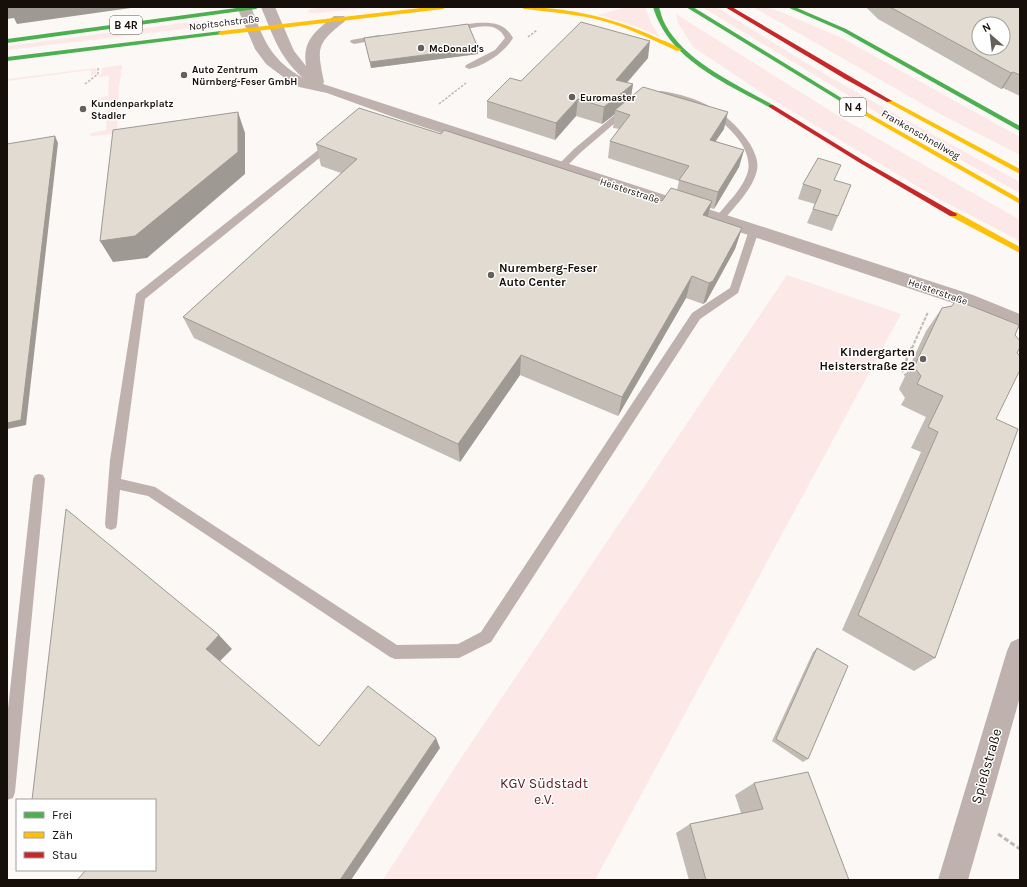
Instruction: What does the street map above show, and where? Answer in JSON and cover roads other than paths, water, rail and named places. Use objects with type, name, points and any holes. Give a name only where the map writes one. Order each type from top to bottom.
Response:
[{"type":"main road","name":"Nopitschstraße","points":[[7,59],[444,7]]},
{"type":"main road","points":[[524,7],[567,12],[606,20],[638,31],[691,55]]},
{"type":"main road","points":[[656,7],[662,24],[669,35],[691,55],[709,68],[820,137],[911,190],[1020,250]]},
{"type":"main road","name":"Frankenschnellweg","points":[[689,7],[776,62],[859,111],[1020,202]]},
{"type":"main road","name":"Frankenschnellweg","points":[[728,7],[847,78],[1020,172]]},
{"type":"main road","points":[[790,7],[844,30],[1020,129]]},
{"type":"main road","points":[[815,7],[844,30]]},
{"type":"main road","name":"Nopitschstraße","points":[[7,41],[248,8]]},
{"type":"street","name":"Heisterstraße","points":[[268,7],[287,51],[296,64],[317,82],[372,112],[561,167],[966,300],[1020,322]]},
{"type":"street","name":"Heisterstraße","points":[[248,8],[253,30],[260,46],[271,61],[304,84],[331,90]]},
{"type":"street","points":[[317,82],[311,56],[312,48],[323,31],[338,19]]},
{"type":"street","name":"Spießstraße","points":[[953,880],[1020,652]]},
{"type":"lane","points":[[442,30],[493,25],[502,28],[508,33],[509,38],[503,47],[469,67]]},
{"type":"lane","points":[[354,42],[387,36]]},
{"type":"lane","points":[[561,167],[577,151],[646,95],[655,92],[672,93],[694,101],[721,117],[737,132],[750,150],[753,166],[748,182],[720,219]]},
{"type":"lane","points":[[111,524],[124,394],[140,297],[336,141]]},
{"type":"lane","points":[[114,483],[151,491],[395,652],[459,651],[486,637],[696,316],[734,290],[754,230]]},
{"type":"lane","points":[[7,792],[39,479]]},
{"type":"place","name":"McDonald's","points":[[421,48]]},
{"type":"place","name":"Auto Zentrum Nürnberg-Feser GmbH","points":[[184,75]]},
{"type":"place","name":"Euromaster","points":[[572,97]]},
{"type":"place","name":"Kundenparkplatz Stadler","points":[[83,109]]},
{"type":"place","name":"Nuremberg-Feser Auto Center","points":[[491,275]]},
{"type":"place","name":"Kindergarten Heisterstraße 22","points":[[923,359]]},
{"type":"park label","name":"KGV Südstadt e.V.","points":[[544,792]]}]
